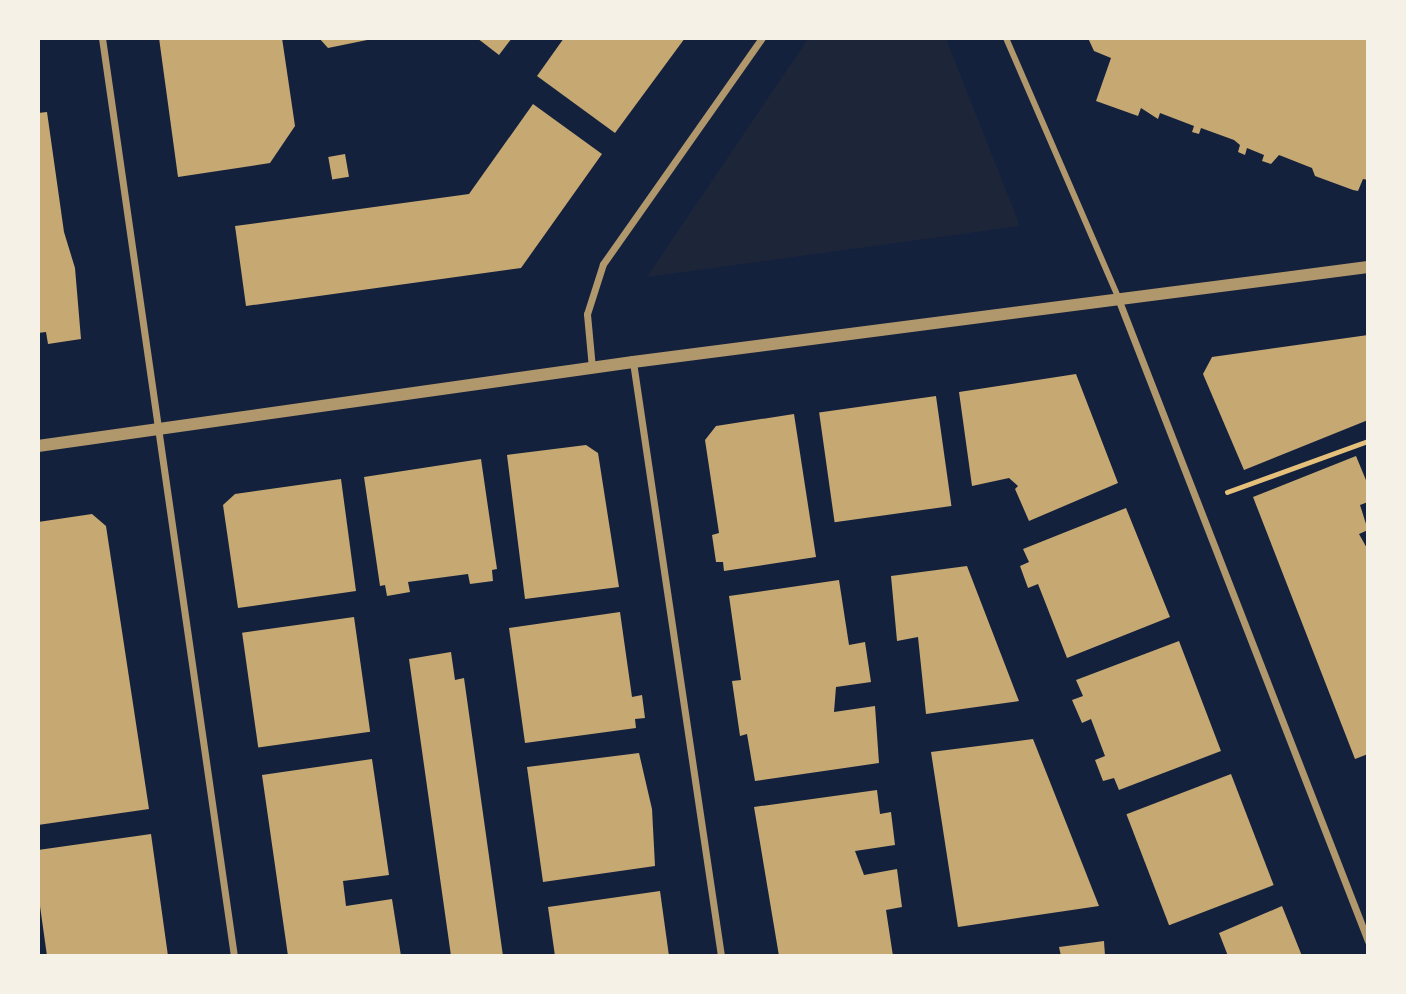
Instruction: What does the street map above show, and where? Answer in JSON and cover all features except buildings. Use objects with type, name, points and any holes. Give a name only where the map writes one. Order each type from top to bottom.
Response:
[{"type":"street","points":[[102,38],[161,428],[234,956]]},
{"type":"street","points":[[592,368],[587,314],[603,264],[762,38]]},
{"type":"street","points":[[1006,38],[1119,301],[1367,941]]},
{"type":"street","points":[[38,446],[633,362],[1367,267]]},
{"type":"street","points":[[633,362],[721,956]]},
{"type":"path","points":[[1198,502],[1367,441]]},
{"type":"shaded area","points":[[808,39],[946,39],[1020,226],[647,277]]}]
